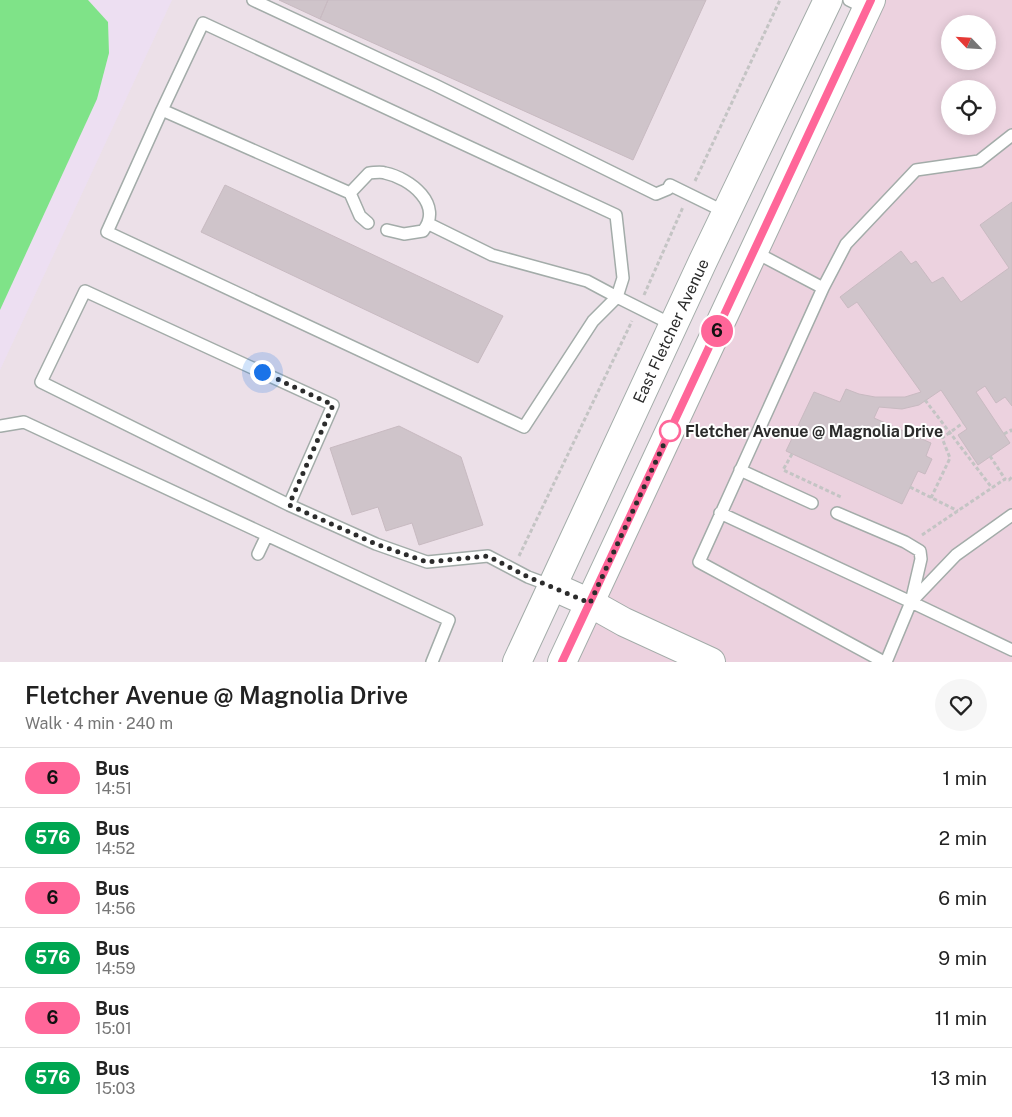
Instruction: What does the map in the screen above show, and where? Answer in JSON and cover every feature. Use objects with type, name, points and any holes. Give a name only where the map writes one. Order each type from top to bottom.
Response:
[{"type":"main road","name":"East Fletcher Avenue","points":[[516,662],[828,0]]},
{"type":"main road","points":[[562,662],[754,252],[862,3]]},
{"type":"main road","points":[[552,586],[711,662]]},
{"type":"lane","points":[[253,0],[444,90],[656,194],[668,189],[670,185],[727,213]]},
{"type":"lane","points":[[203,23],[616,214],[624,278],[616,297],[593,321],[524,428],[107,232],[162,110],[203,23]]},
{"type":"lane","points":[[162,110],[350,193],[360,216],[368,223]]},
{"type":"lane","points":[[837,513],[905,542],[920,551],[922,560],[911,602],[885,662],[699,562],[823,288],[846,244],[916,170],[980,161],[1012,135]]},
{"type":"lane","points":[[350,193],[369,173],[384,172],[407,182],[424,195],[429,208],[429,224],[423,231],[404,234],[387,230]]},
{"type":"lane","points":[[429,224],[492,255],[587,282],[674,326]]},
{"type":"lane","points":[[754,252],[823,288]]},
{"type":"lane","points":[[289,505],[333,405],[85,291],[41,382],[289,505],[376,544],[427,562],[488,556],[528,577],[552,586]]},
{"type":"lane","points":[[0,426],[24,422],[450,620],[432,662]]},
{"type":"lane","points":[[740,470],[812,503]]},
{"type":"lane","points":[[720,513],[1012,650]]},
{"type":"lane","points":[[911,602],[956,555],[1012,515]]},
{"type":"lane","points":[[258,554],[267,535]]},
{"type":"path","points":[[518,557],[638,308],[688,195],[780,0]]},
{"type":"path","points":[[925,400],[992,488]]},
{"type":"path","points":[[931,498],[950,458],[942,438],[963,423]]},
{"type":"path","points":[[1004,434],[1012,430]]},
{"type":"path","points":[[792,454],[783,470],[844,499]]},
{"type":"path","points":[[914,532],[923,536],[992,488],[1009,479],[990,456]]},
{"type":"path","points":[[910,487],[958,511]]},
{"type":"shaded area","points":[[0,0],[172,0],[0,370]]},
{"type":"shaded area","points":[[0,0],[88,0],[108,22],[109,53],[97,99],[0,310]]},
{"type":"shaded area","points":[[884,0],[1012,0],[1012,662],[574,662]]},
{"type":"building","points":[[279,0],[328,0],[320,19]]},
{"type":"building","points":[[328,0],[706,0],[633,160],[320,19]]},
{"type":"building","points":[[225,185],[503,316],[478,363],[201,232]]},
{"type":"building","points":[[1012,202],[1012,406],[1005,397],[996,403],[985,386],[976,392],[1010,443],[978,465],[958,435],[967,429],[941,390],[919,405],[902,409],[879,407],[874,418],[931,443],[926,456],[932,459],[925,474],[918,471],[902,504],[786,451],[814,392],[840,402],[846,389],[875,397],[905,397],[921,392],[857,302],[848,308],[840,297],[901,251],[911,264],[916,261],[932,283],[943,277],[961,302],[1009,268],[980,225]]},
{"type":"building","points":[[399,426],[461,457],[483,525],[419,545],[412,523],[386,531],[378,507],[352,515],[330,448]]},
{"type":"bus line","name":"6","points":[[562,662],[871,0]]},
{"type":"place","name":"Fletcher Avenue @ Magnolia Drive","points":[[670,431]]},
{"type":"route","points":[[262,372],[333,405],[289,505],[376,544],[427,562],[488,556],[528,577],[590,603],[670,431]]}]
